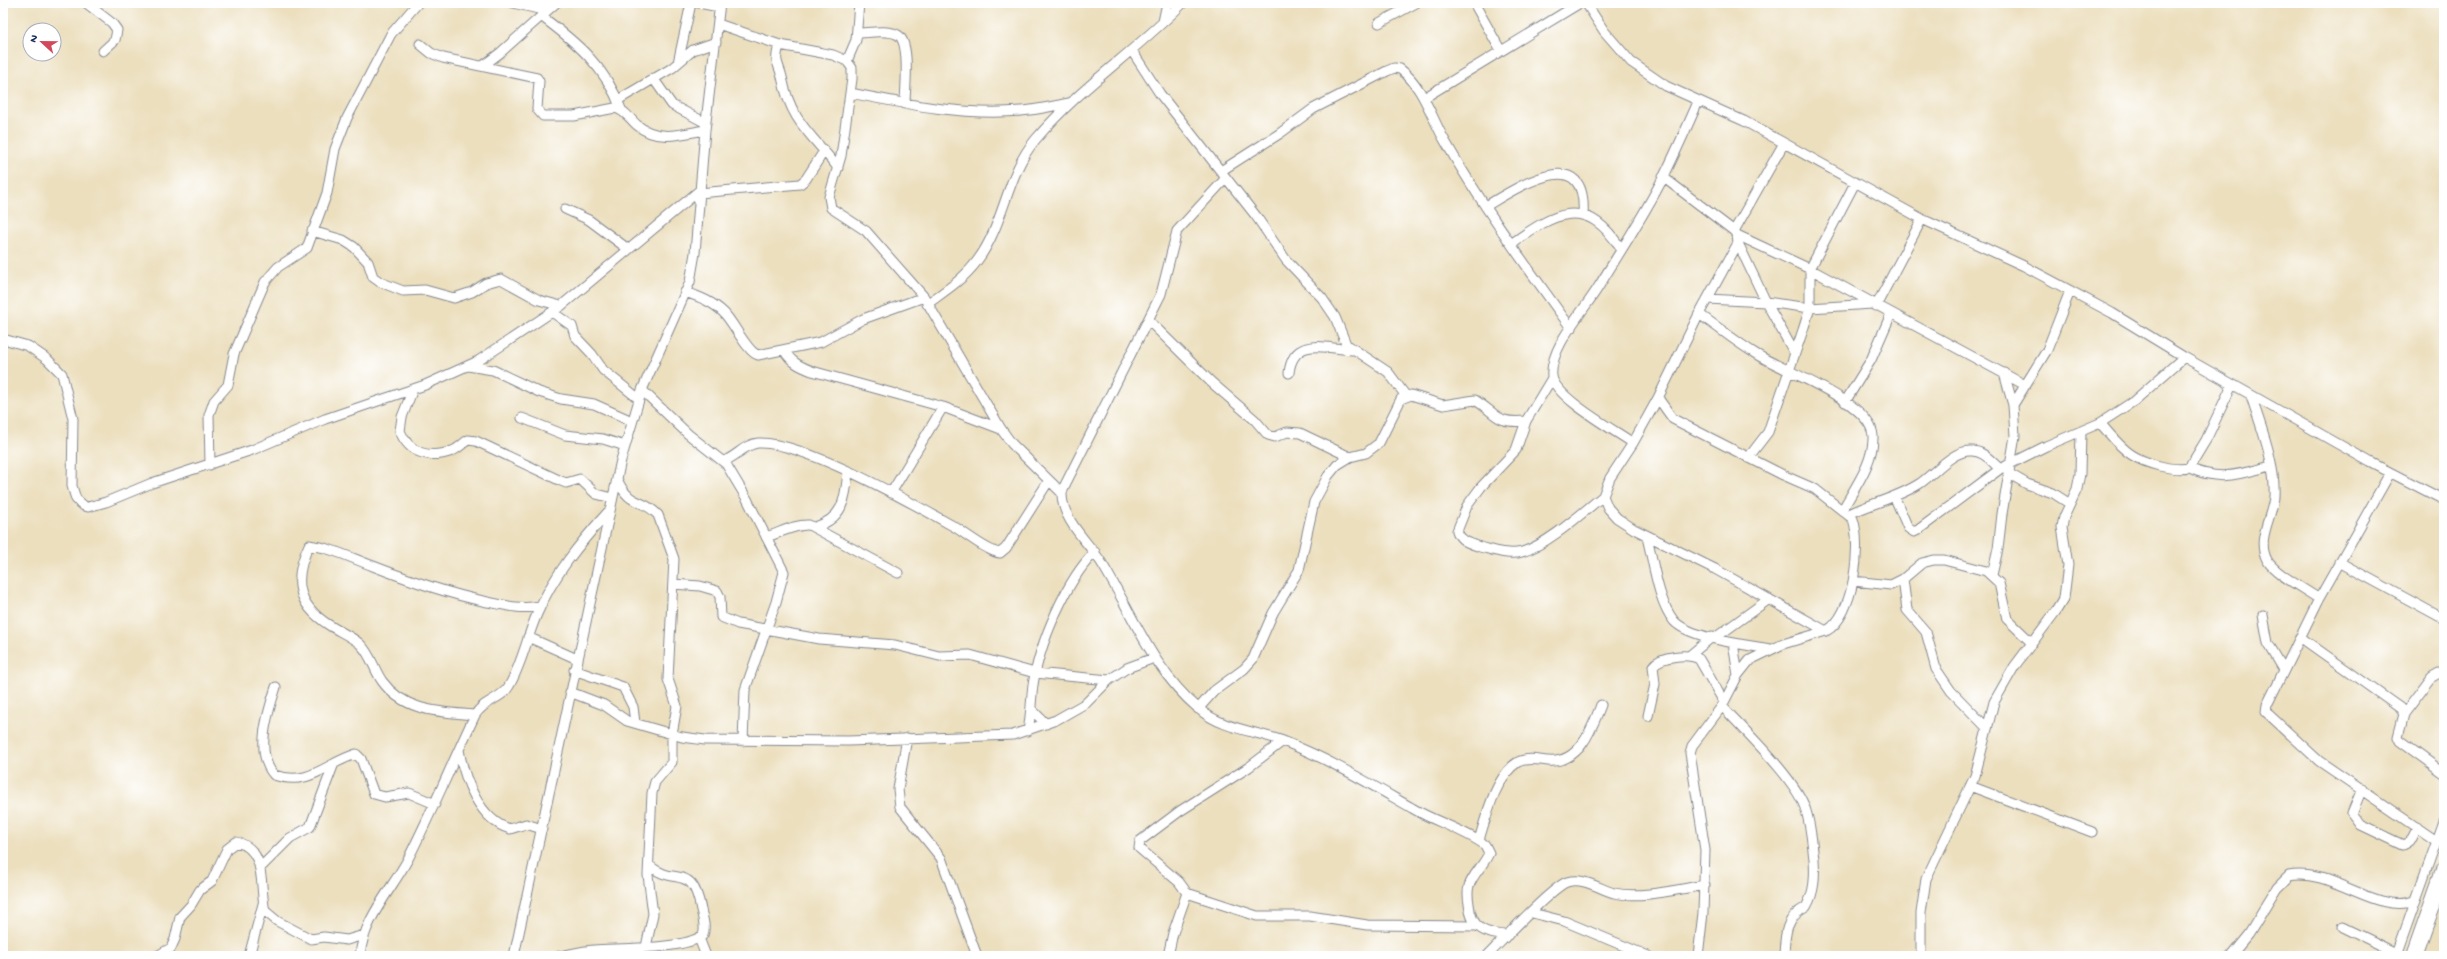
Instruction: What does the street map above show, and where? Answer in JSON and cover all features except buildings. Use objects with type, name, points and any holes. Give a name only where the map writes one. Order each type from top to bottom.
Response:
[{"type":"highway","points":[[2414,956],[2444,871]]},
{"type":"street","points":[[86,3],[112,23],[117,30],[115,40],[103,51]]},
{"type":"street","points":[[210,465],[209,415],[214,401],[228,385],[234,354],[265,282],[278,267],[307,248],[327,193],[335,148],[347,118],[391,34],[418,3]]},
{"type":"street","points":[[513,3],[544,14],[595,61],[619,105],[644,130],[662,136],[705,126]]},
{"type":"street","points":[[484,65],[556,3]]},
{"type":"street","points":[[678,63],[691,3]]},
{"type":"street","points":[[514,956],[542,829],[574,670],[625,446],[642,390],[690,282],[695,252],[705,126],[716,42],[719,5],[699,3]]},
{"type":"street","points":[[847,61],[853,50],[858,33],[859,3]]},
{"type":"street","points":[[1163,24],[1168,3]]},
{"type":"street","points":[[686,292],[715,305],[733,322],[747,347],[755,354],[784,350],[821,342],[863,319],[925,301],[964,276],[978,260],[998,220],[1006,195],[1024,153],[1069,103],[1163,24],[1182,3]]},
{"type":"street","points":[[1379,23],[1416,3]]},
{"type":"street","points":[[1474,3],[1501,51]]},
{"type":"street","points":[[1424,98],[1580,3]]},
{"type":"street","points":[[1586,3],[1604,31],[1632,62],[1666,86],[1698,102],[1744,121],[1922,219],[2024,266],[2112,313],[2251,396],[2390,473],[2444,500]]},
{"type":"street","points":[[718,24],[779,45],[833,55],[847,61],[852,68],[850,93],[838,168],[829,197],[831,208],[866,231],[925,301],[1012,444],[1048,482],[1062,493],[1067,513],[1095,552],[1116,586],[1154,658],[1198,709],[1229,725],[1283,741],[1368,781],[1413,809],[1479,840],[1485,845],[1489,853],[1469,887],[1470,913],[1476,926]]},
{"type":"street","points":[[858,33],[890,33],[897,35],[903,40],[906,55],[905,104]]},
{"type":"street","points":[[420,44],[431,53],[443,58],[484,65],[537,78],[540,81],[536,109],[543,116],[574,116],[619,105],[653,78],[678,63],[692,50],[716,42]]},
{"type":"street","points":[[779,45],[776,65],[782,75],[787,99],[800,123],[838,168]]},
{"type":"street","points":[[1132,51],[1160,94],[1224,174],[1286,260],[1322,298],[1335,317],[1346,344],[1352,350]]},
{"type":"street","points":[[1062,493],[1166,282],[1177,231],[1224,174],[1313,109],[1394,68],[1400,69],[1406,73],[1424,98],[1444,140],[1486,206],[1511,244],[1571,328]]},
{"type":"street","points":[[653,78],[672,105],[705,126]]},
{"type":"street","points":[[850,93],[905,104],[977,113],[1022,111],[1069,103]]},
{"type":"street","points":[[1633,442],[1570,399],[1558,389],[1552,378],[1552,366],[1557,351],[1598,288],[1664,177],[1698,102]]},
{"type":"street","points":[[1552,378],[1526,420],[1516,450],[1480,487],[1467,506],[1456,531],[1459,538],[1494,550],[1512,553],[1523,552],[1564,527],[1603,496],[1610,478],[1633,442],[1658,398],[1707,299],[1736,236],[1784,143]]},
{"type":"street","points":[[3,339],[28,346],[47,359],[62,374],[67,385],[73,419],[72,486],[76,499],[84,506],[88,507],[106,502],[152,483],[252,450],[325,419],[412,389],[468,366],[561,306],[628,249],[699,192],[800,184],[806,179],[824,151]]},
{"type":"street","points":[[1486,206],[1524,183],[1545,175],[1556,174],[1566,175],[1580,186],[1584,199],[1583,215]]},
{"type":"street","points":[[1664,177],[1736,236],[1810,269],[1874,305],[2025,385]]},
{"type":"street","points":[[1748,458],[1768,432],[1810,308],[1810,269],[1855,182]]},
{"type":"street","points":[[565,209],[589,220],[628,249]]},
{"type":"street","points":[[1511,244],[1549,218],[1567,214],[1583,215],[1606,229],[1621,249]]},
{"type":"street","points":[[1874,305],[1922,219]]},
{"type":"street","points":[[312,231],[343,240],[354,247],[368,262],[373,277],[380,282],[404,291],[425,290],[454,298],[472,292],[486,283],[501,279],[539,300],[561,306]]},
{"type":"street","points":[[1736,236],[1766,302],[1794,352]]},
{"type":"street","points":[[2013,405],[2025,385],[2034,374],[2047,350],[2070,291]]},
{"type":"street","points":[[1707,299],[1766,302],[1810,308],[1874,305]]},
{"type":"street","points":[[552,312],[572,326],[575,336],[592,354],[603,370],[639,399]]},
{"type":"street","points":[[1699,314],[1756,355],[1845,402],[1857,410],[1868,422],[1873,434],[1872,449],[1846,511]]},
{"type":"street","points":[[1845,402],[1871,360],[1891,314]]},
{"type":"street","points":[[1148,320],[1211,382],[1255,420],[1268,435],[1275,437],[1287,432],[1300,432],[1350,457]]},
{"type":"street","points":[[1289,373],[1292,359],[1297,353],[1307,348],[1316,346],[1352,350],[1366,356],[1388,372],[1406,396]]},
{"type":"street","points":[[784,350],[789,359],[797,365],[812,371],[944,407],[1001,428]]},
{"type":"street","points":[[1895,498],[1908,528],[1914,532],[2006,468],[2100,423],[2134,401],[2184,357]]},
{"type":"street","points":[[468,366],[493,370],[539,392],[561,399],[594,404],[632,421]]},
{"type":"street","points":[[1992,575],[1998,549],[2006,468],[2014,436],[2013,405],[2004,373]]},
{"type":"street","points":[[2189,468],[2206,440],[2232,385]]},
{"type":"street","points":[[412,389],[402,417],[400,431],[408,444],[416,452],[427,455],[452,451],[468,440],[476,441],[566,483],[580,479],[596,494],[612,498]]},
{"type":"street","points":[[642,390],[688,434],[724,461],[747,499],[782,568],[784,576],[745,690],[743,741]]},
{"type":"street","points":[[1198,709],[1214,691],[1244,669],[1253,659],[1273,613],[1299,570],[1310,516],[1320,490],[1337,465],[1350,457],[1366,453],[1380,443],[1397,406],[1406,396],[1411,395],[1443,405],[1475,400],[1500,420],[1510,422],[1526,420]]},
{"type":"street","points":[[2251,396],[2271,466],[2274,497],[2264,534],[2264,548],[2267,560],[2275,568],[2319,599]]},
{"type":"street","points":[[1658,398],[1673,419],[1748,458],[1815,489],[1846,511],[1853,518],[1857,539],[1852,581],[1845,607],[1833,628],[1770,649],[1750,660],[1738,676],[1723,704],[1691,750],[1705,850],[1705,885],[1698,956]]},
{"type":"street","points":[[891,493],[944,407]]},
{"type":"street","points":[[522,418],[564,435],[603,439],[625,446]]},
{"type":"street","points":[[2100,423],[2132,455],[2174,469],[2189,468],[2211,477],[2271,466]]},
{"type":"street","points":[[1921,956],[1921,913],[1926,879],[1975,776],[1994,702],[2001,686],[2064,598],[2068,565],[2062,527],[2077,489],[2080,474],[2081,432]]},
{"type":"street","points":[[724,461],[732,459],[752,444],[766,443],[801,452],[848,472],[891,493],[1000,553],[1010,543],[1048,482]]},
{"type":"street","points":[[1846,511],[1895,498],[1919,484],[1960,452],[1977,451],[2006,468],[2027,484],[2053,492],[2070,504]]},
{"type":"street","points":[[815,527],[826,524],[841,509],[848,472]]},
{"type":"street","points":[[2390,473],[2319,599],[2267,705],[2266,712],[2319,761],[2438,842]]},
{"type":"street","points":[[617,479],[626,495],[654,510],[658,515],[674,559],[668,679],[677,713],[672,734],[672,762],[655,782],[652,793],[649,865],[653,914],[646,947]]},
{"type":"street","points":[[1603,496],[1608,508],[1617,518],[1647,537],[1715,569],[1826,631]]},
{"type":"street","points":[[360,956],[364,935],[375,912],[402,870],[435,804],[475,715],[484,704],[508,688],[540,606],[564,564],[609,511]]},
{"type":"street","points":[[766,537],[801,524],[815,527],[898,572]]},
{"type":"street","points":[[1647,537],[1663,600],[1672,617],[1686,628],[1714,638],[1733,643],[1770,649]]},
{"type":"street","points":[[475,715],[424,710],[415,707],[383,683],[361,644],[329,625],[312,611],[302,596],[298,578],[299,569],[309,544],[329,548],[425,585],[459,596],[514,608],[526,609],[540,606]]},
{"type":"street","points":[[1028,730],[1032,710],[1035,673],[1046,640],[1072,580],[1082,565],[1095,552]]},
{"type":"street","points":[[1852,581],[1886,586],[1903,580],[1922,563],[1934,560],[1944,560],[1986,571],[1992,575],[2002,590],[2003,608],[2007,619],[2032,643]]},
{"type":"street","points":[[2339,562],[2444,619]]},
{"type":"street","points":[[1903,580],[1907,610],[1926,632],[1936,669],[1951,691],[1987,728]]},
{"type":"street","points":[[673,584],[700,586],[717,591],[720,597],[721,617],[738,624],[842,642],[895,645],[939,656],[970,655],[1035,673],[1108,680]]},
{"type":"street","points":[[1648,716],[1655,684],[1654,665],[1668,659],[1689,656],[1769,599]]},
{"type":"street","points":[[2263,615],[2268,643],[2284,670]]},
{"type":"street","points":[[528,637],[577,659]]},
{"type":"street","points":[[2300,638],[2400,708],[2404,714]]},
{"type":"street","points":[[1733,643],[1738,676]]},
{"type":"street","points":[[1689,656],[1702,662],[1723,704],[1788,779],[1806,809],[1813,844],[1815,874],[1814,887],[1806,906],[1797,912],[1786,927],[1784,956]]},
{"type":"street","points":[[570,692],[594,701],[622,719],[672,734],[705,740],[848,741],[1013,735],[1046,724],[1086,703],[1108,680],[1127,668],[1154,658]]},
{"type":"street","points":[[574,670],[624,687],[633,707],[635,723]]},
{"type":"street","points":[[2444,674],[2439,673],[2432,677],[2404,714],[2398,737],[2400,741],[2444,773]]},
{"type":"street","points":[[276,687],[268,710],[264,751],[270,771],[274,775],[288,779],[311,776],[356,754],[361,759],[367,780],[374,794],[385,797],[409,793],[435,804]]},
{"type":"street","points":[[1479,840],[1498,786],[1507,773],[1518,762],[1531,759],[1552,761],[1565,758],[1577,750],[1590,733],[1601,705]]},
{"type":"street","points":[[1032,710],[1046,724]]},
{"type":"street","points":[[907,738],[898,789],[900,807],[941,858],[950,887],[967,924],[977,956]]},
{"type":"street","points":[[1283,741],[1249,767],[1180,811],[1140,841],[1139,848],[1179,882],[1187,893],[1257,916],[1310,916],[1367,925],[1476,926],[1486,932],[1508,935]]},
{"type":"street","points":[[459,750],[467,780],[492,819],[510,829],[526,824],[542,829]]},
{"type":"street","points":[[260,868],[290,838],[310,827],[333,766]]},
{"type":"street","points":[[1970,786],[2092,832]]},
{"type":"street","points":[[2362,789],[2352,813],[2361,825],[2403,845],[2409,842],[2417,827]]},
{"type":"street","points":[[2343,927],[2397,955],[2438,842],[2444,821]]},
{"type":"street","points":[[157,956],[171,948],[175,939],[180,917],[191,905],[200,890],[212,880],[231,844],[239,843],[251,850],[260,868],[265,911],[277,921],[312,939],[324,937],[347,940],[364,935]]},
{"type":"street","points":[[560,956],[668,945],[700,938],[704,932],[704,924],[694,884],[684,877],[658,871],[649,865]]},
{"type":"street","points":[[2231,956],[2249,934],[2277,888],[2289,876],[2317,875],[2379,899],[2400,905],[2416,900]]},
{"type":"street","points":[[1487,956],[1562,885],[1572,881],[1591,884],[1620,894],[1651,893],[1705,885]]},
{"type":"street","points":[[1168,956],[1187,893]]},
{"type":"street","points":[[249,956],[263,904]]},
{"type":"street","points":[[1532,913],[1564,921],[1648,956]]},
{"type":"street","points":[[700,938],[706,956]]}]
